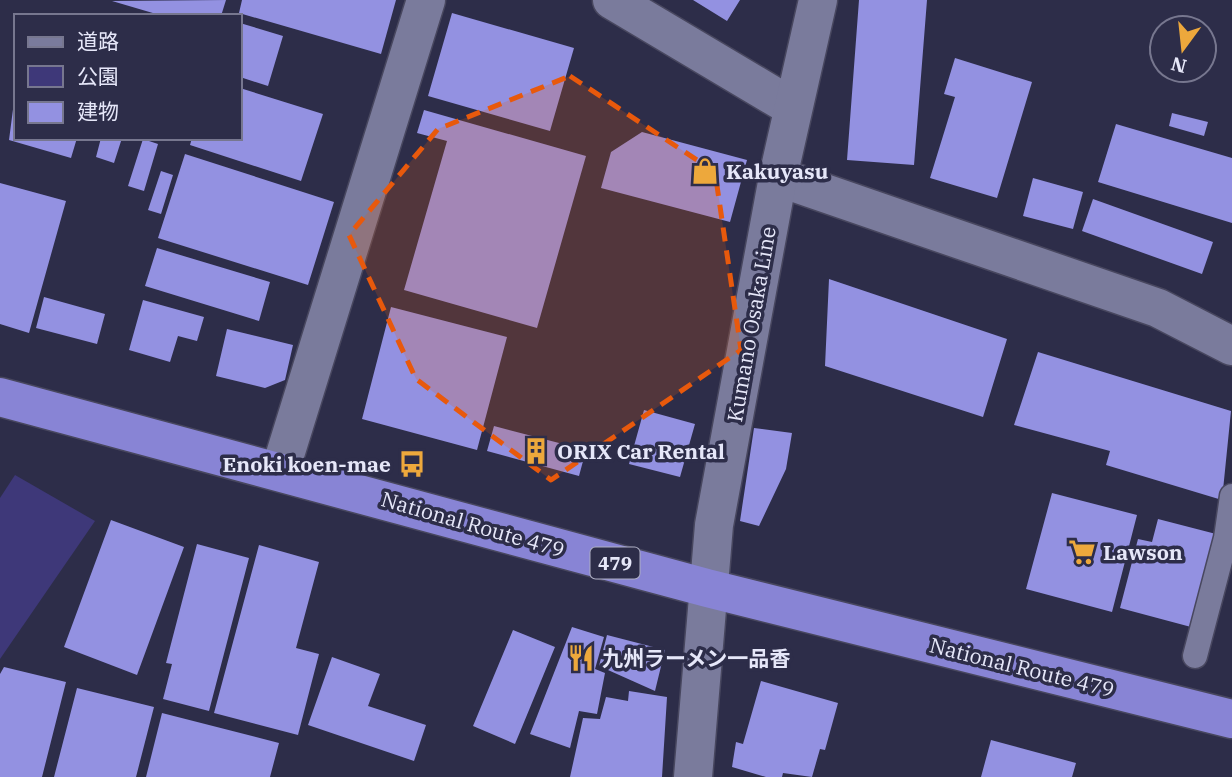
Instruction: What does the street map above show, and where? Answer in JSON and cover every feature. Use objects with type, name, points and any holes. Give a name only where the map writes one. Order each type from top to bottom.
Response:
[{"type":"highway","name":"National Route 479","points":[[0,397],[707,588],[1232,719]]},
{"type":"street","points":[[280,471],[426,0]]},
{"type":"street","points":[[612,0],[792,107]]},
{"type":"street","name":"Kumano Osaka Line","points":[[693,777],[713,525],[792,107],[818,0]]},
{"type":"street","points":[[778,177],[1158,308],[1232,346]]},
{"type":"lane","points":[[1195,656],[1226,538],[1232,496]]},
{"type":"highlighted area","points":[[570,76],[715,172],[741,350],[551,480],[416,379],[349,235],[438,129]]},
{"type":"green space","points":[[15,475],[95,521],[0,659],[0,498]]},
{"type":"building","points":[[226,0],[222,14],[156,14],[112,1]]},
{"type":"building","points":[[242,0],[396,0],[381,54],[239,13]]},
{"type":"building","points":[[693,0],[740,0],[727,21]]},
{"type":"building","points":[[859,0],[927,0],[914,165],[847,160]]},
{"type":"building","points":[[452,13],[574,48],[550,131],[428,96]]},
{"type":"building","points":[[242,24],[283,36],[268,86],[242,78]]},
{"type":"building","points":[[955,58],[1032,82],[997,198],[930,178],[955,97],[944,94]]},
{"type":"building","points":[[242,89],[323,114],[301,181],[190,145],[191,140],[242,140]]},
{"type":"building","points":[[14,102],[14,140],[76,140],[71,158],[9,140]]},
{"type":"building","points":[[424,110],[586,156],[537,328],[404,290],[447,141],[417,133]]},
{"type":"building","points":[[1172,113],[1208,122],[1204,136],[1169,126]]},
{"type":"building","points":[[1116,124],[1232,158],[1232,223],[1098,182]]},
{"type":"building","points":[[642,132],[747,160],[730,222],[601,188],[611,152]]},
{"type":"building","points":[[100,140],[121,140],[114,163],[96,157]]},
{"type":"building","points":[[143,140],[158,144],[144,191],[128,186]]},
{"type":"building","points":[[185,154],[334,202],[308,285],[158,238]]},
{"type":"building","points":[[161,171],[173,175],[161,214],[148,210]]},
{"type":"building","points":[[1033,178],[1083,192],[1073,229],[1023,216]]},
{"type":"building","points":[[0,183],[66,201],[29,333],[0,324]]},
{"type":"building","points":[[1093,199],[1213,242],[1202,274],[1082,231]]},
{"type":"building","points":[[157,248],[270,282],[259,321],[145,286]]},
{"type":"building","points":[[829,279],[1007,339],[983,417],[825,366]]},
{"type":"building","points":[[44,297],[105,314],[97,344],[36,328]]},
{"type":"building","points":[[143,300],[204,317],[197,341],[178,336],[170,362],[129,350]]},
{"type":"building","points":[[391,307],[507,337],[477,450],[362,419]]},
{"type":"building","points":[[227,329],[293,345],[285,380],[265,388],[216,376]]},
{"type":"building","points":[[1038,352],[1231,411],[1222,500],[1106,465],[1110,451],[1014,425]]},
{"type":"building","points":[[644,410],[695,424],[680,477],[629,464]]},
{"type":"building","name":"ORIX Car Rental","points":[[494,426],[586,450],[579,476],[487,451]]},
{"type":"building","points":[[754,428],[792,433],[786,469],[759,526],[740,521]]},
{"type":"building","name":"Lawson","points":[[1052,493],[1137,515],[1112,612],[1026,589]]},
{"type":"building","points":[[1158,519],[1216,534],[1191,627],[1120,608],[1138,539],[1152,542]]},
{"type":"building","points":[[111,520],[184,547],[137,675],[64,647]]},
{"type":"building","points":[[197,544],[249,558],[209,711],[163,699],[172,664],[166,663]]},
{"type":"building","points":[[259,545],[319,562],[296,648],[319,654],[298,735],[214,713]]},
{"type":"building","points":[[572,627],[604,637],[595,669],[605,673],[597,714],[579,711],[570,748],[530,734]]},
{"type":"building","points":[[513,630],[555,647],[515,744],[473,726]]},
{"type":"building","points":[[607,635],[665,650],[655,691],[599,666]]},
{"type":"building","points":[[332,657],[380,674],[368,706],[426,725],[414,761],[308,725]]},
{"type":"building","points":[[4,667],[66,682],[42,777],[0,777],[0,674]]},
{"type":"building","points":[[761,681],[838,703],[825,750],[820,749],[812,777],[783,773],[782,777],[766,777],[732,767],[736,742],[743,744]]},
{"type":"building","points":[[77,688],[154,707],[136,777],[54,777]]},
{"type":"building","points":[[629,691],[667,697],[662,777],[570,777],[583,718],[600,719],[606,697],[628,701]]},
{"type":"building","points":[[162,713],[279,743],[270,777],[146,777]]},
{"type":"building","points":[[991,740],[1076,763],[1072,777],[981,777]]},
{"type":"place","name":"Kakuyasu","points":[[705,171]]},
{"type":"place","name":"ORIX Car Rental","points":[[536,451]]},
{"type":"place","name":"Enoki koen-mae","points":[[412,464]]},
{"type":"place","name":"Lawson","points":[[1082,552]]},
{"type":"place","name":"九州ラーメン一品香","points":[[581,658]]}]
